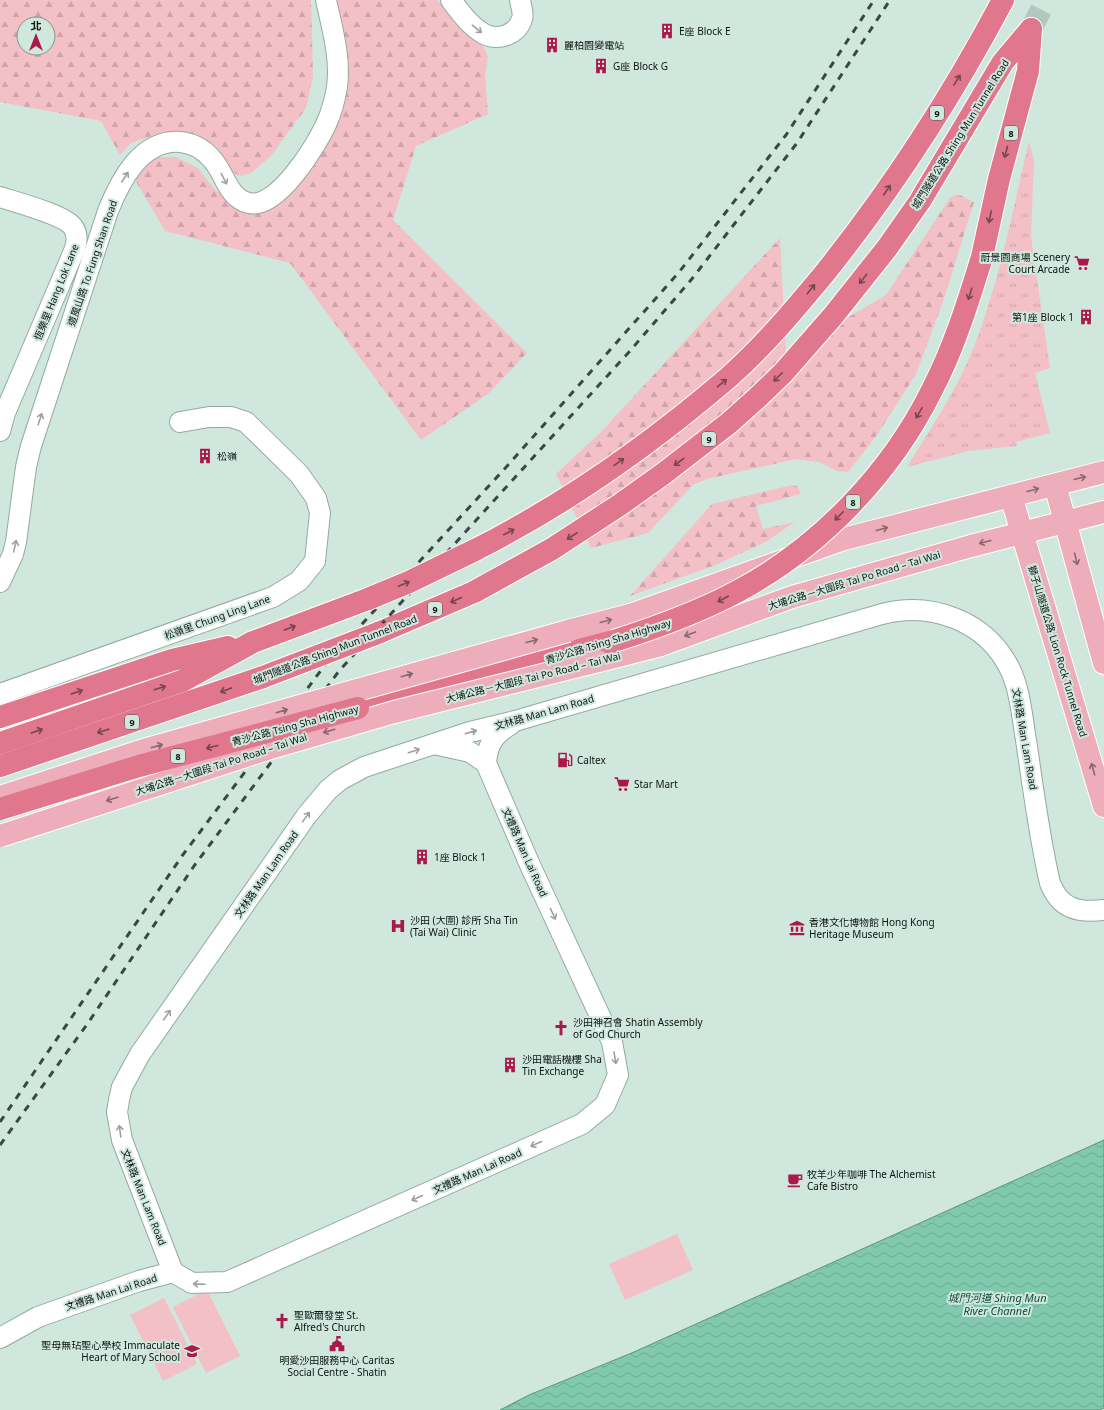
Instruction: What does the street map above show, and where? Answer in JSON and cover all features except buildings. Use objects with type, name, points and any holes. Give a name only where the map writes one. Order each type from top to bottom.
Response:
[{"type":"highway","name":"9","points":[[0,743],[182,681],[253,642],[368,599],[446,565],[529,522],[597,478],[651,440],[729,376],[766,340],[800,303],[865,222],[936,114],[1003,0]]},
{"type":"highway","name":"城門隧道公路 Shing Mun Tunnel Road","points":[[0,766],[222,692],[304,662],[428,613],[474,592],[530,563],[621,504],[734,418],[783,373],[860,283],[886,248],[924,195],[1003,62],[1031,29]]},
{"type":"highway","name":"青沙公路 Tsing Sha Highway","points":[[0,809],[146,764],[614,641],[682,618],[740,590],[784,562],[821,533],[860,495],[908,433],[932,390],[956,337],[982,257],[999,179],[1028,71],[1031,29]]},
{"type":"highway","points":[[0,717],[172,660],[253,642]]},
{"type":"main road","points":[[0,797],[147,749],[630,615],[844,539],[1104,472]]},
{"type":"main road","points":[[1055,485],[1104,663]]},
{"type":"main road","name":"獅子山隧道公路 Lion Rock Tunnel Road","points":[[1011,496],[1104,806]]},
{"type":"main road","name":"大埔公路－大圍段 Tai Po Road – Tai Wai","points":[[0,836],[304,738],[394,712],[661,645],[792,597],[1022,532],[1104,512]]},
{"type":"street","name":"道風山路 To Fung Shan Road","points":[[0,582],[13,554],[16,542],[30,450],[108,211],[118,187],[131,167],[146,153],[161,144],[177,142],[193,145],[207,153],[215,162],[230,189],[238,198],[250,204],[257,204],[271,198],[277,193],[289,180],[319,136],[334,101],[337,64],[326,0]]},
{"type":"street","points":[[450,0],[478,30],[484,34],[496,37],[505,36],[512,32],[520,23],[523,18],[520,0]]},
{"type":"street","name":"恆樂里 Hang Lok Lane","points":[[0,196],[64,219],[73,227],[77,239],[74,251],[5,413],[0,431]]},
{"type":"street","name":"松嶺里 Chung Ling Lane","points":[[0,694],[273,597],[299,581],[315,561],[320,513],[316,498],[299,474],[246,422],[231,417],[210,417],[180,422]]},
{"type":"street","name":"文林路 Man Lam Road","points":[[173,1272],[122,1140],[118,1112],[119,1100],[124,1081],[140,1054],[306,815],[323,795],[340,780],[364,767],[470,732],[515,722],[893,611],[916,609],[951,616],[973,626],[986,636],[996,647],[1010,670],[1021,709],[1047,870],[1054,892],[1066,905],[1076,910],[1104,910]]},
{"type":"street","points":[[486,763],[487,748],[494,737],[515,722]]},
{"type":"street","points":[[434,744],[470,752],[486,763]]},
{"type":"street","name":"文禮路 Man Lai Road","points":[[0,1338],[38,1317],[139,1281],[173,1272],[192,1284],[227,1282],[582,1124],[605,1105],[618,1075],[612,1042],[530,865],[486,763]]},
{"type":"green space","points":[[0,0],[311,0],[313,76],[306,108],[271,156],[251,173],[241,176],[229,171],[181,134],[157,134],[131,143],[120,155],[101,121],[0,102]]},
{"type":"green space","points":[[334,0],[437,0],[475,31],[488,56],[485,75],[488,114],[416,146],[393,220],[527,353],[488,394],[421,440],[290,263],[165,231],[133,176],[144,162],[160,157],[176,157],[198,168],[215,190],[240,201],[263,193],[288,171],[327,117]]},
{"type":"green space","points":[[1029,141],[1034,160],[1031,237],[1050,368],[1035,373],[1050,433],[1016,442],[1017,446],[968,451],[907,467],[953,392],[975,344],[999,269]]},
{"type":"green space","points":[[957,194],[974,202],[944,299],[916,374],[877,435],[848,472],[837,471],[819,462],[796,459],[707,479],[693,485],[648,533],[591,548],[556,474],[601,432],[780,238],[786,354],[886,295],[950,198]]},
{"type":"green space","points":[[792,485],[797,486],[801,494],[756,506],[763,529],[795,522],[767,541],[718,564],[630,596],[712,504]]},
{"type":"green space","points":[[677,1234],[693,1270],[625,1300],[609,1264]]},
{"type":"green space","points":[[207,1290],[240,1356],[206,1373],[173,1307]]},
{"type":"green space","points":[[164,1298],[197,1364],[163,1381],[130,1315]]},
{"type":"water","name":"城門河道 Shing Mun River Channel","points":[[1104,1140],[1104,1408],[1099,1410],[500,1410],[529,1395],[634,1352]]},
{"type":"tunnel","points":[[1031,29],[1046,0]]},
{"type":"railway","points":[[0,1122],[182,856],[328,661],[509,464],[680,271],[786,135],[874,0]]},
{"type":"railway","points":[[0,1145],[88,1023],[194,866],[339,671],[629,352],[691,280],[797,143],[890,0]]},
{"type":"place","name":"E座 Block E","points":[[667,31]]},
{"type":"place","name":"麗柏園變電站","points":[[552,45]]},
{"type":"place","name":"G座 Block G","points":[[601,66]]},
{"type":"place","name":"蔚景園商場 Scenery Court Arcade","points":[[1082,263]]},
{"type":"place","name":"第1座 Block 1","points":[[1086,317]]},
{"type":"place","name":"松嶺","points":[[205,456]]},
{"type":"place","name":"Caltex","points":[[565,760]]},
{"type":"place","name":"Star Mart","points":[[622,784]]},
{"type":"place","name":"1座 Block 1","points":[[422,857]]},
{"type":"place","name":"沙田 (大圍) 診所 Sha Tin (Tai Wai) Clinic","points":[[398,926]]},
{"type":"place","name":"香港文化博物館 Hong Kong Heritage Museum","points":[[797,928]]},
{"type":"place","name":"沙田神召會 Shatin Assembly of God Church","points":[[561,1028]]},
{"type":"place","name":"沙田電話機樓 Sha Tin Exchange","points":[[510,1065]]},
{"type":"place","name":"牧羊少年咖啡 The Alchemist Cafe Bistro","points":[[795,1180]]},
{"type":"place","name":"聖歐爾發堂 St. Alfred's Church","points":[[282,1321]]},
{"type":"place","name":"明愛沙田服務中心 Caritas Social Centre - Shatin","points":[[337,1344]]},
{"type":"place","name":"聖母無玷聖心學校 Immaculate Heart of Mary School","points":[[192,1351]]}]
